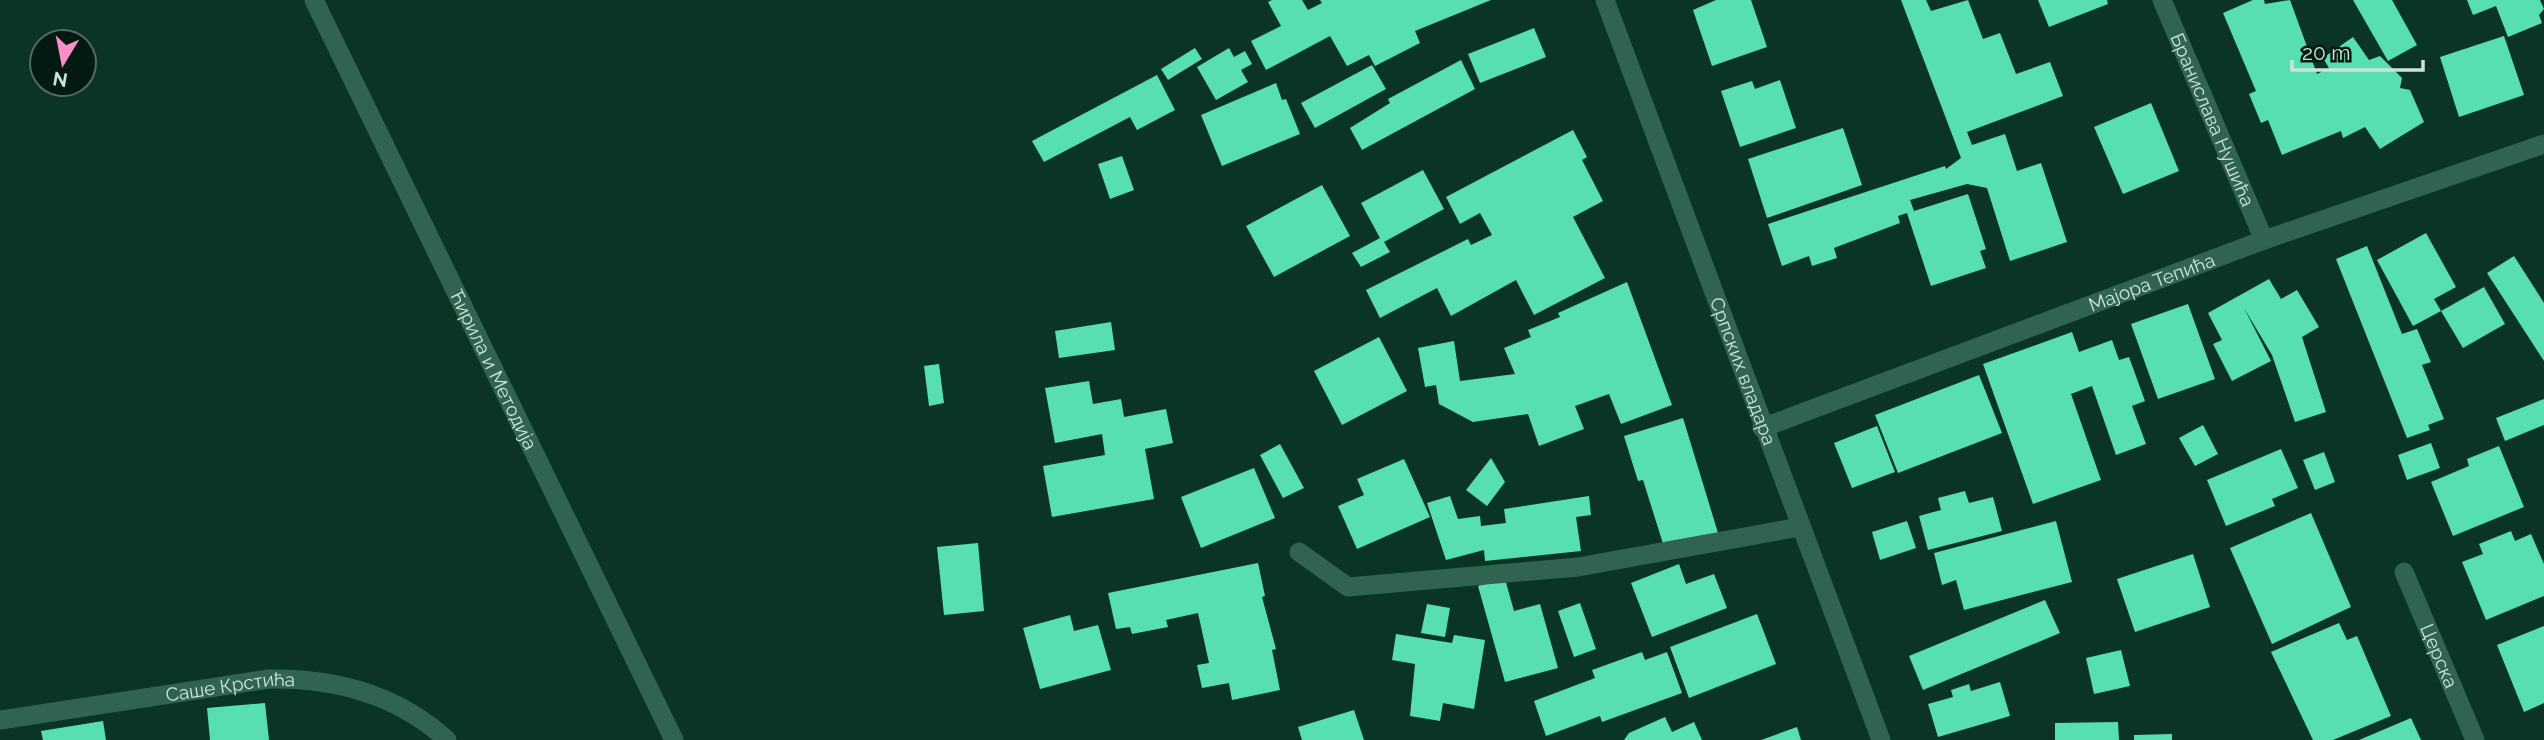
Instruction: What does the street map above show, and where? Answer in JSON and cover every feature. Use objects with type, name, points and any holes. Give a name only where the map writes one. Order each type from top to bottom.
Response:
[{"type":"street","name":"Ћирила и Методија","points":[[314,0],[674,740]]},
{"type":"street","name":"Српских владара","points":[[1605,0],[1762,428],[1881,740]]},
{"type":"street","name":"Бранислава Нушића","points":[[2162,0],[2264,240]]},
{"type":"street","name":"Мајора Тепића","points":[[1762,428],[2264,240],[2544,144]]},
{"type":"street","points":[[1299,552],[1348,587],[1578,567],[1800,527]]},
{"type":"street","name":"Церска","points":[[2404,572],[2475,740]]},
{"type":"street","name":"Саше Крстића","points":[[0,720],[269,679],[300,679],[343,685],[390,701],[415,714],[447,740]]},
{"type":"building","points":[[1302,0],[1308,10],[1322,3],[1320,0],[1491,0],[1415,31],[1420,43],[1375,66],[1369,55],[1347,66],[1330,36],[1266,70],[1251,41],[1281,26],[1268,2]]},
{"type":"building","points":[[1716,0],[1751,0],[1767,47],[1712,66],[1693,10]]},
{"type":"building","points":[[1901,0],[1926,0],[1931,11],[1968,0],[1983,39],[2000,33],[2016,74],[2050,62],[2063,96],[1967,132],[1972,145],[2005,134],[2017,171],[2041,163],[2067,242],[2010,261],[1987,188],[1967,184],[1910,200],[1914,211],[1968,194],[1986,249],[1980,251],[1986,268],[1931,286],[1907,213],[1898,216],[1900,223],[1834,248],[1837,258],[1812,266],[1809,256],[1782,266],[1768,224],[1945,166],[1946,169],[1961,158]]},
{"type":"building","points":[[2038,0],[2107,0],[2108,4],[2049,27]]},
{"type":"building","points":[[2253,0],[2264,0],[2265,4],[2290,0],[2317,74],[2329,68],[2323,58],[2353,37],[2369,60],[2380,56],[2402,78],[2400,88],[2410,90],[2424,122],[2380,149],[2365,127],[2343,138],[2341,131],[2282,155],[2268,120],[2261,123],[2249,94],[2256,91],[2223,13]]},
{"type":"building","points":[[2353,0],[2392,0],[2417,45],[2388,61]]},
{"type":"building","points":[[2467,0],[2540,0],[2544,9],[2539,15],[2542,23],[2508,37],[2496,6],[2473,15]]},
{"type":"building","points":[[1534,28],[1546,57],[1480,83],[1468,54]]},
{"type":"building","points":[[2504,36],[2524,95],[2459,117],[2440,57]]},
{"type":"building","points":[[1195,48],[1202,59],[1168,80],[1161,69]]},
{"type":"building","points":[[1229,48],[1234,57],[1245,51],[1252,64],[1241,70],[1248,82],[1216,100],[1197,67]]},
{"type":"building","points":[[1461,60],[1475,89],[1362,150],[1350,128],[1390,103],[1388,99]]},
{"type":"building","points":[[1372,65],[1386,89],[1315,128],[1301,103]]},
{"type":"building","points":[[1157,75],[1175,110],[1137,130],[1130,117],[1044,162],[1032,141]]},
{"type":"building","points":[[1780,80],[1796,128],[1740,147],[1721,91],[1752,81],[1755,89]]},
{"type":"building","points":[[1276,83],[1282,100],[1286,99],[1300,134],[1222,166],[1201,115]]},
{"type":"building","points":[[2151,103],[2179,171],[2123,194],[2094,127]]},
{"type":"building","points":[[1843,128],[1862,185],[1767,218],[1748,159]]},
{"type":"building","points":[[1573,130],[1587,157],[1582,160],[1603,201],[1573,217],[1605,278],[1534,315],[1516,280],[1451,316],[1437,288],[1380,318],[1366,290],[1468,239],[1471,245],[1492,235],[1480,213],[1460,224],[1446,197]]},
{"type":"building","points":[[1122,156],[1134,190],[1110,199],[1098,164]]},
{"type":"building","points":[[1423,170],[1444,209],[1384,242],[1390,252],[1361,267],[1352,253],[1380,238],[1361,203]]},
{"type":"building","points":[[1322,185],[1350,236],[1274,277],[1246,226]]},
{"type":"building","points":[[2426,233],[2456,287],[2434,299],[2441,311],[2413,326],[2377,260]]},
{"type":"building","points":[[2367,246],[2402,334],[2417,329],[2431,362],[2422,365],[2444,419],[2428,425],[2430,430],[2407,438],[2336,259]]},
{"type":"building","points":[[2514,256],[2544,303],[2544,361],[2487,273]]},
{"type":"building","points":[[2269,279],[2281,299],[2297,290],[2319,327],[2302,337],[2326,412],[2295,422],[2272,355],[2244,308],[2271,361],[2232,381],[2213,344],[2222,340],[2208,313]]},
{"type":"building","points":[[1627,282],[1672,405],[1621,424],[1609,394],[1575,406],[1584,429],[1539,446],[1528,414],[1473,422],[1439,404],[1436,385],[1425,387],[1418,348],[1454,341],[1460,381],[1515,374],[1504,348],[1531,337],[1528,330],[1560,317],[1558,313]]},
{"type":"building","points":[[2484,287],[2505,324],[2463,348],[2441,311]]},
{"type":"building","points":[[2188,304],[2215,379],[2158,399],[2131,324]]},
{"type":"building","points":[[1111,322],[1115,350],[1059,358],[1055,331]]},
{"type":"building","points":[[2072,332],[2079,352],[2112,340],[2119,360],[2129,357],[2145,401],[2132,406],[2146,444],[2116,455],[2092,386],[2071,394],[2101,480],[2033,504],[1983,364]]},
{"type":"building","points":[[1379,337],[1407,391],[1342,425],[1314,371]]},
{"type":"building","points":[[939,364],[944,403],[929,406],[924,366]]},
{"type":"building","points":[[1979,375],[2002,433],[1898,473],[1875,415]]},
{"type":"building","points":[[1089,381],[1093,404],[1121,399],[1124,417],[1166,409],[1173,443],[1145,449],[1154,499],[1052,517],[1043,466],[1105,455],[1102,434],[1055,443],[1045,388]]},
{"type":"building","points":[[2544,399],[2544,425],[2505,441],[2496,418]]},
{"type":"building","points":[[1683,418],[1718,533],[1665,550],[1643,480],[1638,481],[1624,436]]},
{"type":"building","points":[[2203,425],[2218,454],[2195,466],[2179,438]]},
{"type":"building","points":[[1877,426],[1895,472],[1852,488],[1834,443]]},
{"type":"building","points":[[2431,443],[2440,468],[2407,480],[2398,455]]},
{"type":"building","points":[[1280,444],[1304,488],[1283,498],[1260,455]]},
{"type":"building","points":[[2499,446],[2524,507],[2453,536],[2431,482],[2469,466],[2467,459]]},
{"type":"building","points":[[2281,449],[2298,488],[2272,499],[2275,506],[2226,526],[2207,480]]},
{"type":"building","points":[[2324,452],[2335,482],[2315,490],[2303,460]]},
{"type":"building","points":[[1491,458],[1505,482],[1487,506],[1466,490]]},
{"type":"building","points":[[1404,459],[1430,517],[1357,549],[1338,506],[1364,495],[1357,479]]},
{"type":"building","points":[[1254,468],[1275,518],[1201,548],[1181,497]]},
{"type":"building","points":[[1965,491],[1969,503],[1993,497],[2002,531],[1928,550],[1919,516],[1941,510],[1938,498]]},
{"type":"building","points":[[1450,496],[1458,519],[1480,516],[1481,526],[1506,523],[1504,509],[1589,496],[1591,515],[1576,517],[1581,551],[1485,561],[1484,550],[1446,560],[1427,503]]},
{"type":"building","points":[[2311,513],[2351,607],[2272,644],[2230,548]]},
{"type":"building","points":[[1907,521],[1916,548],[1880,560],[1872,532]]},
{"type":"building","points":[[2056,521],[2072,582],[1964,610],[1956,580],[1942,585],[1934,553]]},
{"type":"building","points":[[2511,531],[2515,541],[2531,534],[2544,564],[2544,596],[2486,620],[2462,562],[2483,554],[2479,544]]},
{"type":"building","points":[[978,543],[984,611],[944,615],[937,547]]},
{"type":"building","points":[[2193,554],[2210,607],[2135,632],[2117,579]]},
{"type":"building","points":[[1258,563],[1265,596],[1262,597],[1276,649],[1272,650],[1280,690],[1232,700],[1229,683],[1202,688],[1197,665],[1209,663],[1198,613],[1166,620],[1168,627],[1132,634],[1130,627],[1116,629],[1108,593]]},
{"type":"building","points":[[1679,564],[1686,584],[1714,574],[1727,608],[1652,637],[1631,583]]},
{"type":"building","points":[[1505,579],[1514,611],[1540,604],[1558,668],[1505,682],[1478,586]]},
{"type":"building","points":[[2045,600],[2060,633],[1923,690],[1909,656]]},
{"type":"building","points":[[1580,603],[1596,649],[1574,657],[1558,611]]},
{"type":"building","points":[[1427,604],[1450,608],[1445,637],[1421,633]]},
{"type":"building","points":[[1757,614],[1776,664],[1689,698],[1670,647]]},
{"type":"building","points":[[1070,615],[1074,631],[1098,625],[1111,670],[1040,689],[1023,628]]},
{"type":"building","points":[[2339,623],[2347,640],[2357,636],[2391,716],[2333,740],[2313,740],[2271,652]]},
{"type":"building","points":[[2544,626],[2544,703],[2524,712],[2497,645]]},
{"type":"building","points":[[1396,634],[1452,643],[1454,635],[1485,640],[1474,709],[1443,703],[1440,721],[1410,716],[1415,664],[1392,660]]},
{"type":"building","points":[[2121,650],[2130,686],[2094,694],[2086,658]]},
{"type":"building","points":[[1642,652],[1645,660],[1667,652],[1682,693],[1602,722],[1600,716],[1546,736],[1534,701],[1595,678],[1592,670]]},
{"type":"building","points":[[2000,682],[2010,716],[1938,737],[1928,704],[1953,697],[1951,690],[1969,684],[1971,691]]},
{"type":"building","points":[[265,703],[269,740],[210,740],[207,708]]},
{"type":"building","points":[[1354,710],[1364,740],[1302,740],[1298,727]]},
{"type":"building","points":[[1665,717],[1672,732],[1694,722],[1702,740],[1624,740],[1629,733]]},
{"type":"building","points":[[2411,718],[2421,740],[2359,740]]},
{"type":"building","points":[[103,721],[106,740],[43,740],[41,731]]},
{"type":"building","points":[[2118,722],[2119,740],[2055,740],[2055,723]]},
{"type":"building","points":[[1797,727],[1801,740],[1761,740]]},
{"type":"building","points":[[2172,734],[2172,740],[2134,740],[2134,735]]}]
